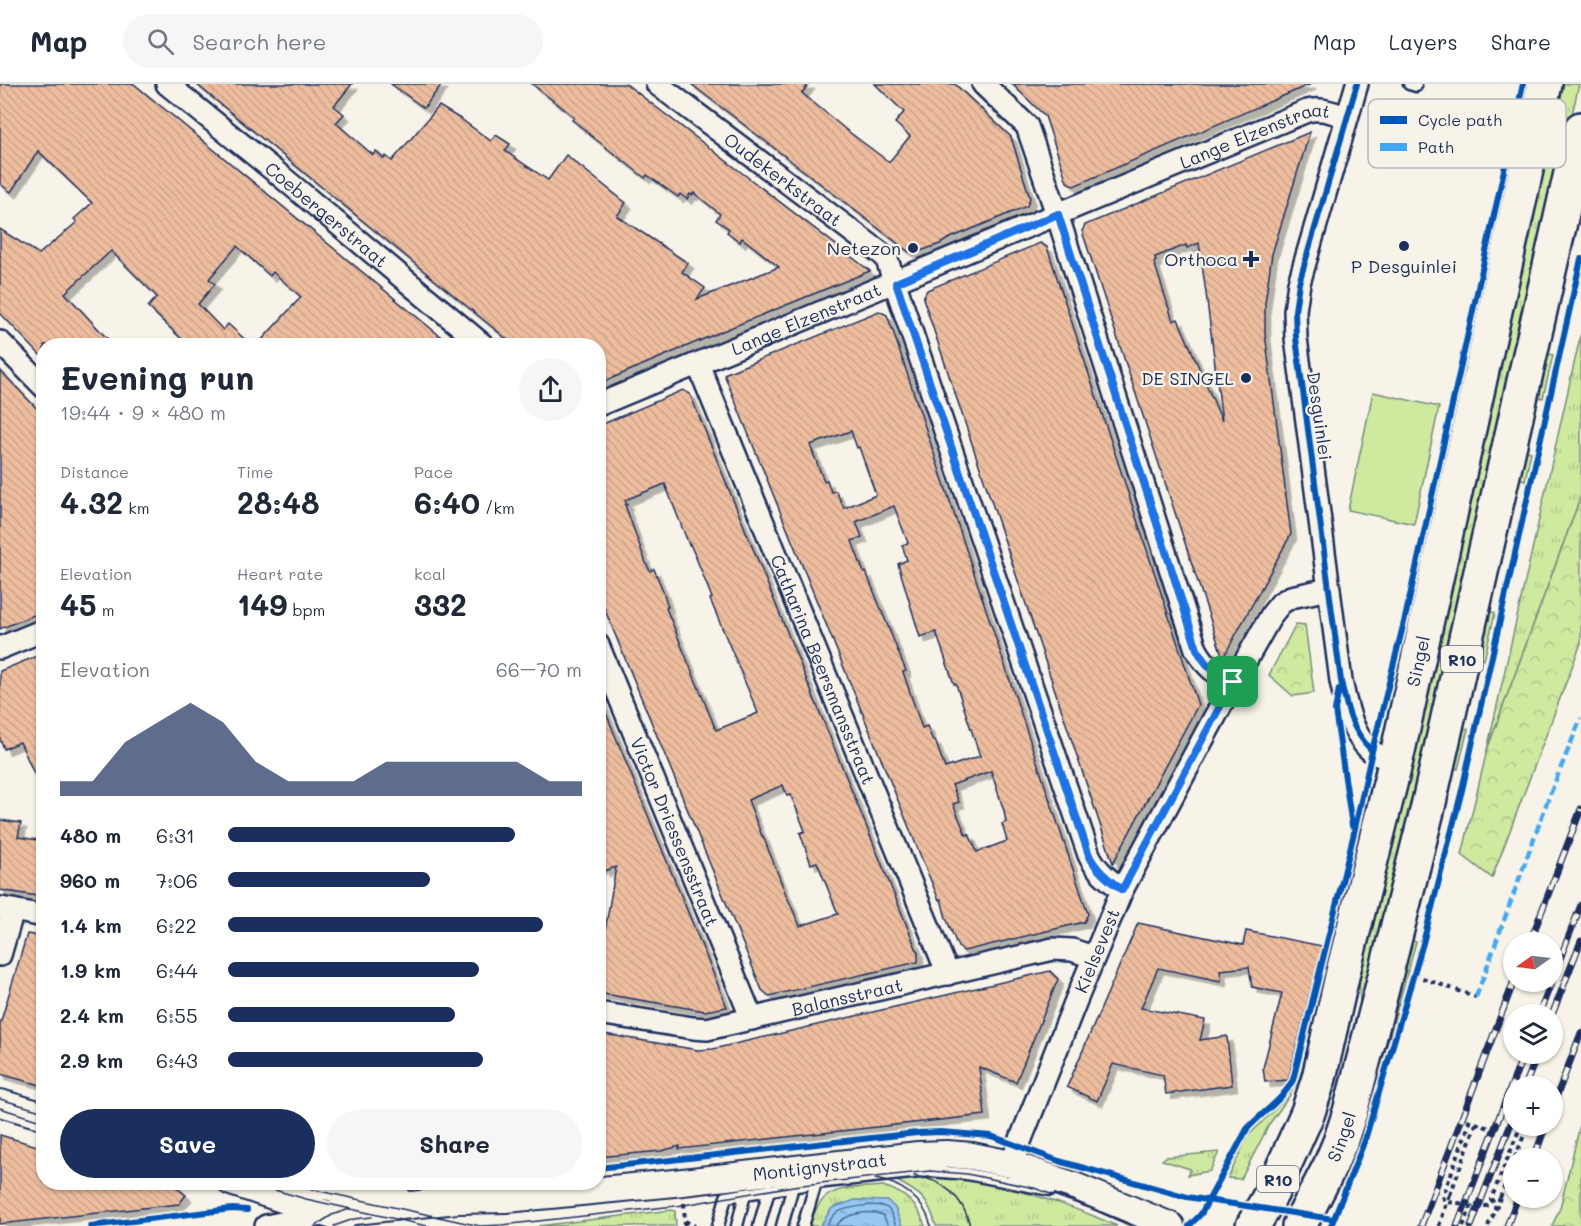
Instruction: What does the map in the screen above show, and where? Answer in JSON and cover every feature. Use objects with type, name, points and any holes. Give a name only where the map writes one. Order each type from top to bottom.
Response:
[{"type":"main road","name":"Singel","points":[[1542,99],[1545,84]]},
{"type":"main road","name":"Singel","points":[[1299,1226],[1340,1142],[1374,1020],[1432,788],[1581,129]]},
{"type":"main road","name":"Singel","points":[[1253,1226],[1272,1192],[1304,1121],[1319,1078],[1396,760],[1526,168]]},
{"type":"street","name":"Coebergerstraat","points":[[166,84],[282,177],[475,338]]},
{"type":"street","name":"Oudekerkstraat","points":[[657,84],[886,256],[1089,855],[1104,876],[1122,890]]},
{"type":"street","points":[[983,84],[1027,126],[1058,214],[1197,649],[1203,661],[1213,672],[1233,682]]},
{"type":"street","name":"Desguinlei","points":[[1357,84],[1299,283],[1295,311],[1298,364],[1341,681],[1348,713],[1355,730],[1372,751],[1396,760]]},
{"type":"street","name":"Lange Elzenstraat","points":[[606,402],[1307,111],[1323,110],[1347,117]]},
{"type":"street","points":[[0,342],[36,379]]},
{"type":"street","name":"Catharina Beersmansstraat","points":[[698,364],[948,974]]},
{"type":"street","name":"Kielsevest","points":[[1011,1164],[1122,890],[1233,682],[1272,614],[1281,603],[1291,597],[1329,589]]},
{"type":"street","points":[[0,648],[36,633]]},
{"type":"street","name":"Victor Driessensstraat","points":[[606,664],[752,1019]]},
{"type":"street","points":[[0,955],[7,909],[36,914]]},
{"type":"street","name":"Balansstraat","points":[[606,1013],[707,1029],[1053,949],[1072,950],[1093,957]]},
{"type":"street","points":[[0,1103],[36,1114]]},
{"type":"street","name":"Montignystraat","points":[[606,1189],[918,1155],[947,1154],[972,1156],[1011,1164],[1077,1187],[1172,1226]]},
{"type":"street","points":[[256,1190],[345,1218]]},
{"type":"street","name":"Montignystraat","points":[[354,1190],[457,1200],[506,1199],[600,1190]]},
{"type":"street","name":"Montignystraat","points":[[266,1226],[345,1218],[457,1200]]},
{"type":"lane","points":[[718,1226],[726,1197],[909,1172],[949,1171],[1037,1186],[1137,1211]]},
{"type":"lane","points":[[803,1226],[816,1183]]},
{"type":"lane","points":[[782,1226],[794,1186]]},
{"type":"lane","points":[[759,1226],[769,1190]]},
{"type":"lane","points":[[737,1226],[745,1194]]},
{"type":"path","points":[[1410,986],[1417,964]]},
{"type":"path","points":[[1414,975],[1476,997]]},
{"type":"path","points":[[1438,1226],[1446,1206],[1443,1196],[1468,1121],[1489,1128]]},
{"type":"path","points":[[1476,1124],[1447,1202],[1496,1207],[1503,1190]]},
{"type":"path","points":[[1488,1226],[1497,1207],[1491,1199],[1517,1136]]},
{"type":"path","points":[[1463,1226],[1472,1205]]},
{"type":"path","points":[[685,1221],[695,1226]]},
{"type":"green space","points":[[1528,84],[1532,84],[1529,99],[1525,99]]},
{"type":"green space","points":[[1560,84],[1579,84],[1566,141],[1566,99],[1557,99]]},
{"type":"green space","points":[[1509,168],[1513,168],[1389,722],[1386,724]]},
{"type":"green space","points":[[1541,168],[1560,168],[1413,808],[1360,1008],[1359,969]]},
{"type":"green space","points":[[1581,333],[1581,496],[1487,750]]},
{"type":"green space","points":[[1547,353],[1553,355],[1543,398],[1536,397]]},
{"type":"green space","points":[[1373,392],[1439,407],[1414,524],[1348,510]]},
{"type":"green space","points":[[1524,450],[1531,452],[1525,480],[1518,478]]},
{"type":"green space","points":[[1581,496],[1581,643],[1492,878],[1462,855],[1487,750]]},
{"type":"green space","points":[[1489,611],[1495,613],[1484,660],[1478,658]]},
{"type":"green space","points":[[1296,624],[1305,625],[1314,693],[1293,696],[1269,675]]},
{"type":"green space","points":[[1462,728],[1468,729],[1458,769],[1451,767]]},
{"type":"green space","points":[[1375,768],[1376,776],[1302,1071],[1288,1098],[1270,1123],[1241,1179],[1228,1178],[1248,1136],[1284,1100],[1297,1078]]},
{"type":"green space","points":[[1410,940],[1416,942],[1374,1092],[1357,1143],[1339,1186],[1335,1184]]},
{"type":"green space","points":[[1581,1121],[1581,1226],[1552,1226],[1560,1208],[1563,1208],[1563,1196]]},
{"type":"green space","points":[[1219,1152],[1210,1171],[1188,1175],[1190,1169],[1162,1160],[1166,1157]]},
{"type":"green space","points":[[934,1177],[1005,1187],[1028,1193],[1117,1226],[936,1226],[927,1203],[912,1189],[897,1181]]},
{"type":"green space","points":[[883,1186],[909,1200],[919,1212],[925,1226],[810,1226],[815,1212],[828,1195],[847,1189]]},
{"type":"green space","points":[[675,1211],[676,1226],[538,1226]]},
{"type":"water","points":[[855,1200],[888,1201],[895,1208],[902,1226],[820,1226],[832,1208]]},
{"type":"building","points":[[0,84],[134,84],[442,338],[263,338],[301,297],[273,272],[270,276],[237,246],[209,279],[215,284],[198,304],[223,330],[228,324],[243,338],[181,338],[148,307],[157,297],[111,251],[65,293],[107,338],[36,338],[36,351],[0,313],[0,229],[39,254],[77,222],[74,219],[92,203],[38,151],[11,192],[0,184]]},
{"type":"building","points":[[196,84],[352,84],[334,106],[344,114],[336,123],[373,155],[376,151],[384,159],[386,156],[392,161],[439,106],[491,141],[496,135],[510,144],[505,151],[548,180],[566,155],[626,203],[617,216],[688,263],[682,272],[705,288],[697,299],[779,267],[742,238],[740,242],[727,232],[729,229],[716,220],[720,214],[694,193],[690,194],[687,199],[680,194],[678,197],[647,175],[645,178],[585,131],[572,120],[574,117],[532,84],[626,84],[870,271],[606,381],[606,338],[505,338]]},
{"type":"building","points":[[391,84],[442,84],[424,108]]},
{"type":"building","points":[[691,84],[809,84],[802,93],[889,162],[910,136],[895,123],[904,112],[875,84],[955,84],[1011,137],[1030,198],[1027,206],[940,244],[915,253],[909,252]]},
{"type":"building","points":[[1012,84],[1311,84],[1074,186],[1067,182],[1045,116]]},
{"type":"building","points":[[1310,132],[1272,254],[1265,303],[1265,333],[1291,534],[1223,658],[1082,231],[1085,225]],"holes":[[[1199,243],[1222,421],[1178,319],[1173,321],[1154,262],[1155,257],[1186,245],[1187,248]]]},
{"type":"building","points":[[1040,243],[1047,247],[1198,705],[1113,863],[923,298],[927,290]]},
{"type":"building","points":[[879,311],[887,315],[1088,914],[1084,922],[964,951],[958,947],[941,899],[939,900],[926,869],[724,374]],"holes":[[[851,431],[876,495],[844,508],[836,491],[831,492],[827,480],[824,481],[810,445]],[[894,506],[908,543],[902,545],[907,560],[898,564],[920,637],[936,632],[980,756],[945,768],[935,740],[933,741],[927,726],[922,728],[903,672],[906,671],[852,541],[862,537],[856,522]],[[991,771],[1004,811],[1006,822],[1002,824],[1007,841],[977,852],[969,834],[966,835],[953,804],[959,802],[952,785]]]},
{"type":"building","points":[[0,370],[36,408],[36,614],[0,629]]},
{"type":"building","points":[[683,390],[690,394],[918,953],[918,962],[769,996],[762,990],[606,612],[606,423]],"holes":[[[665,484],[758,713],[716,730],[666,608],[668,607],[654,569],[650,571],[646,563],[625,500]],[[783,785],[787,796],[791,795],[805,831],[800,833],[811,864],[817,862],[838,914],[800,926],[748,800]]]},
{"type":"building","points":[[36,656],[36,778],[20,742],[4,749],[0,739],[0,671]]},
{"type":"building","points":[[606,713],[727,1007],[705,1011],[606,994],[606,925],[616,867],[606,870]]},
{"type":"building","points":[[0,820],[21,823],[18,837],[36,840],[36,896],[0,890]]},
{"type":"building","points":[[1138,923],[1243,945],[1246,931],[1322,946],[1288,1080],[1265,1082],[1263,1068],[1282,993],[1252,987],[1249,967],[1220,970],[1221,981],[1158,968],[1141,1008],[1205,1020],[1200,1040],[1227,1036],[1232,1085],[1166,1094],[1163,1075],[1113,1064],[1097,1101],[1067,1087]]},
{"type":"building","points":[[27,934],[36,936],[36,1084],[0,1074],[0,1024]]},
{"type":"building","points":[[1050,971],[1058,979],[1016,1082],[979,1067],[985,1115],[679,1149],[680,1146],[661,1151],[606,1156],[606,1034],[698,1050],[713,1049]]},
{"type":"building","points":[[0,1135],[36,1146],[36,1190],[180,1190],[186,1195],[179,1204],[0,1224]]},
{"type":"tram line","points":[[0,1099],[36,1110]]},
{"type":"tram line","points":[[0,1108],[36,1119]]},
{"type":"tram line","points":[[315,1190],[480,1226],[684,1205],[793,1186],[930,1171],[967,1174],[1034,1188],[1131,1226]]},
{"type":"tram line","points":[[914,1176],[934,1181],[951,1192],[963,1207],[970,1226]]},
{"type":"tram line","points":[[875,1179],[894,1184],[910,1194],[923,1208],[931,1226]]},
{"type":"tram line","points":[[275,1190],[427,1226]]},
{"type":"tram line","points":[[315,1226],[332,1215],[350,1209]]},
{"type":"tram line","points":[[334,1226],[354,1219],[372,1217]]},
{"type":"railway","points":[[1534,932],[1581,809]]},
{"type":"railway","points":[[1563,951],[1581,905]]},
{"type":"railway","points":[[1556,1004],[1581,941]]},
{"type":"railway","points":[[1421,1226],[1510,992]]},
{"type":"railway","points":[[1543,1004],[1548,992]]},
{"type":"railway","points":[[1563,1080],[1581,1033]]},
{"type":"railway","points":[[1457,1226],[1520,1064]]},
{"type":"railway","points":[[1529,1076],[1534,1064]]},
{"type":"railway","points":[[1471,1226],[1506,1136]]},
{"type":"railway","points":[[1538,1148],[1542,1136]]},
{"type":"railway","points":[[1507,1226],[1514,1208]]},
{"type":"marked path","points":[[1476,997],[1549,797],[1581,718]]},
{"type":"cycle path","points":[[1357,84],[1299,283],[1295,311],[1296,338],[1341,681],[1351,719],[1359,735],[1372,751]]},
{"type":"cycle path","points":[[1520,99],[1523,84]]},
{"type":"cycle path","points":[[1189,1226],[1201,1214],[1247,1129],[1278,1100],[1293,1080],[1406,614],[1504,168]]},
{"type":"cycle path","points":[[1331,1226],[1365,1140],[1423,943],[1462,790],[1581,259]]},
{"type":"cycle path","points":[[1339,689],[1335,710],[1352,826]]},
{"type":"cycle path","points":[[606,1167],[941,1132],[991,1136],[1059,1161],[1187,1197],[1333,1219]]},
{"type":"cycle path","points":[[90,1226],[232,1209],[247,1210]]},
{"type":"place","name":"P Desguinlei","points":[[1404,246]]},
{"type":"place","name":"Netezon","points":[[913,248]]},
{"type":"place","name":"Orthoca","points":[[1251,259]]},
{"type":"place","name":"DE SINGEL","points":[[1246,378]]},
{"type":"route","points":[[1058,214],[1197,649],[1203,661],[1213,672],[1233,682],[1122,890],[1104,876],[1089,855],[896,283],[1058,214]]}]
